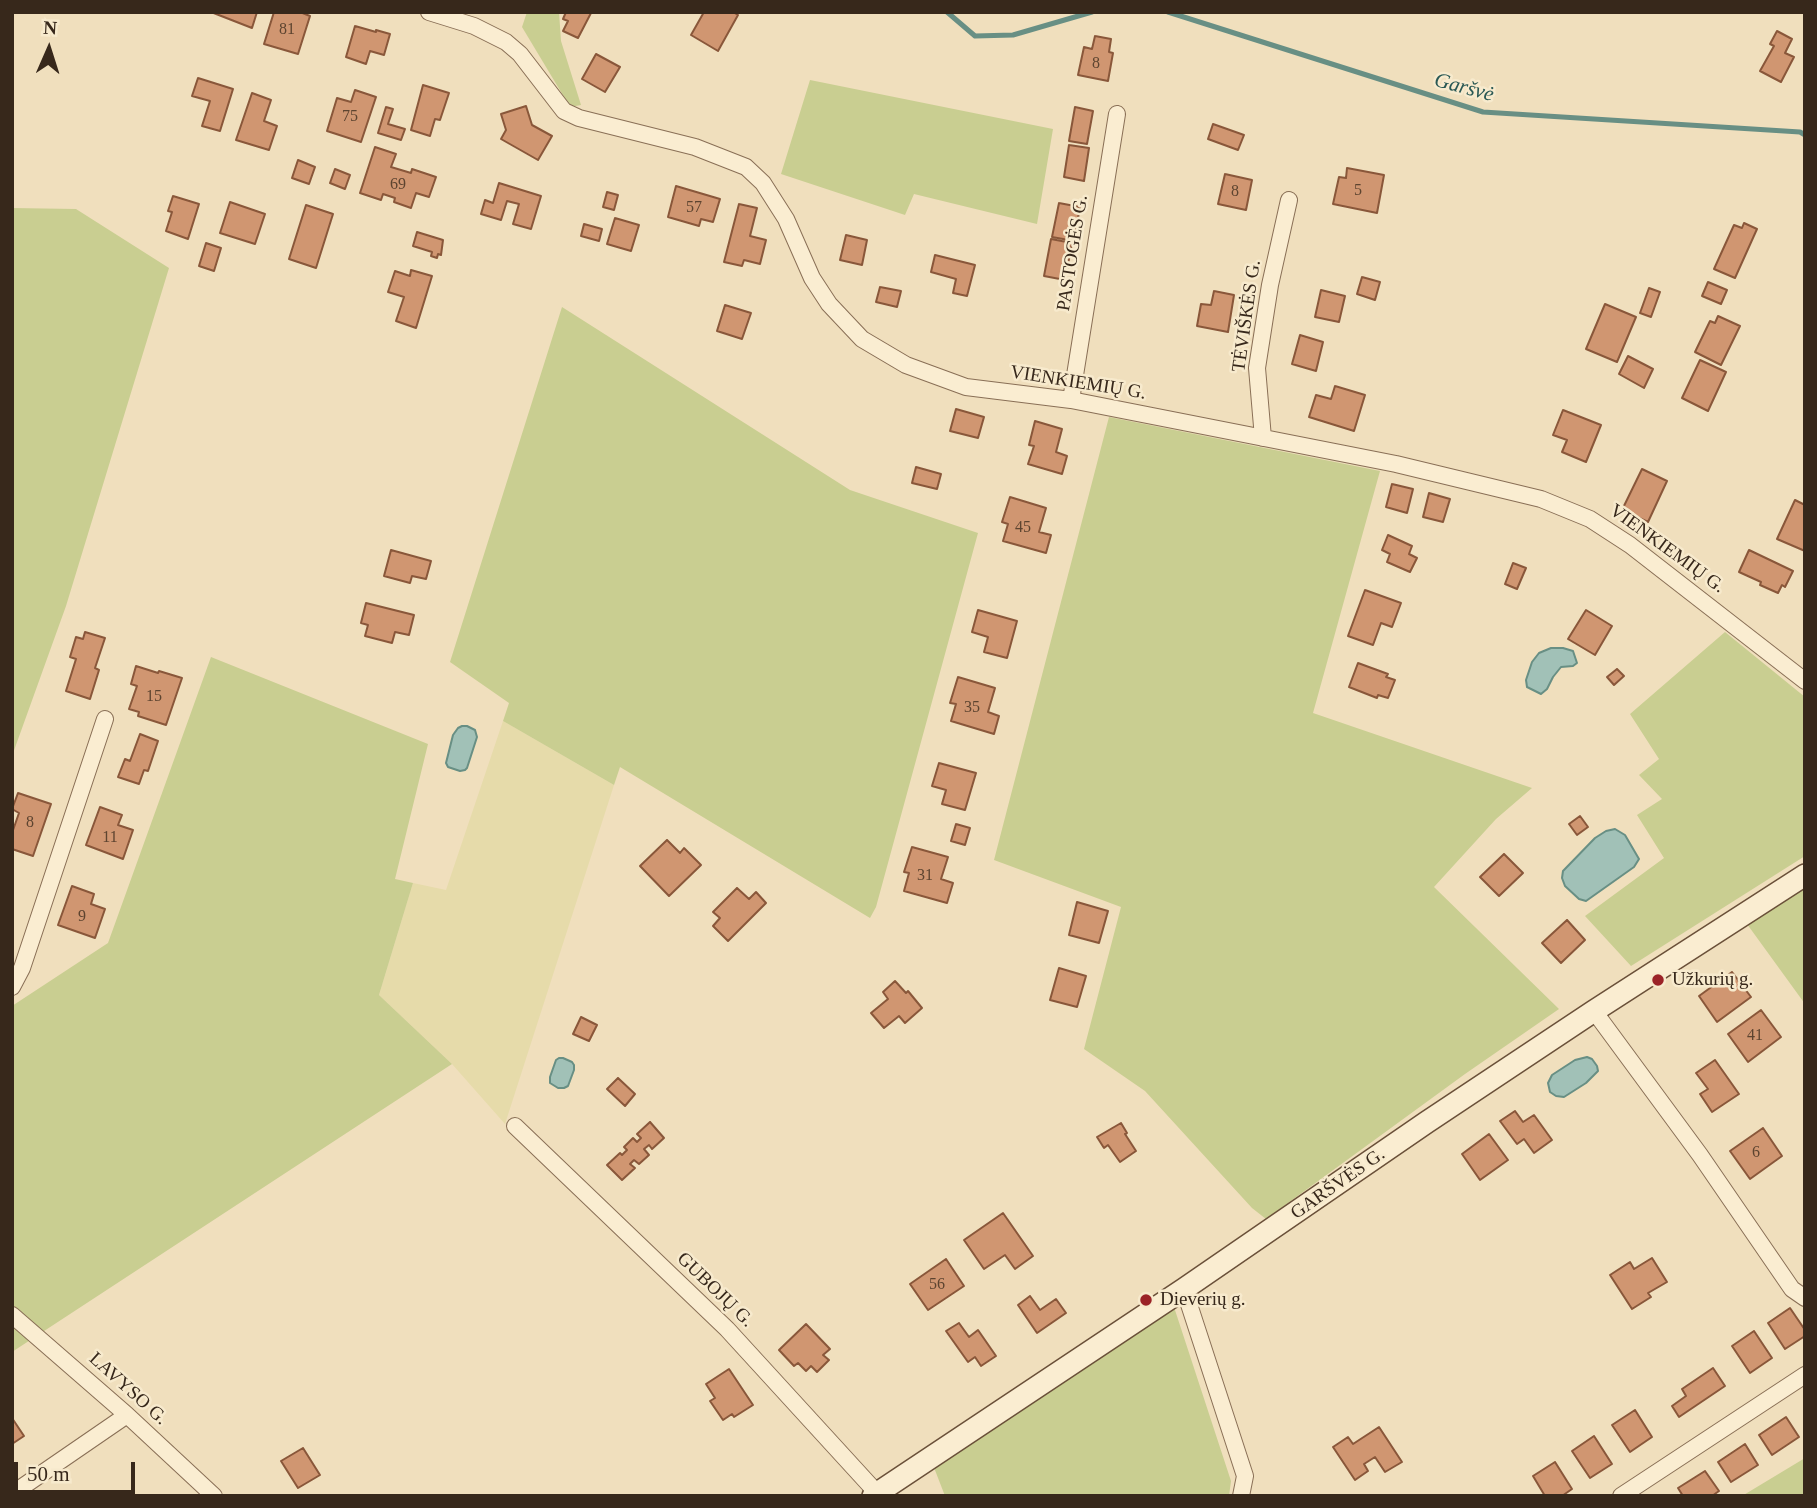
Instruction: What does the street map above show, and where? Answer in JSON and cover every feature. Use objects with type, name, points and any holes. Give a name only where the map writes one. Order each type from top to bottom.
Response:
[{"type":"main road","name":"GARŠVĖS G.","points":[[875,1494],[1184,1289],[1427,1122],[1805,875]]},
{"type":"street","name":"VIENKIEMIŲ G.","points":[[429,12],[474,26],[506,42],[520,54],[565,111],[579,118],[695,147],[746,167],[763,183],[786,219],[812,278],[829,304],[862,339],[906,365],[966,387],[1071,400],[1395,464],[1541,499],[1590,519],[1655,564],[1805,681]]},
{"type":"street","name":"PASTOGĖS G.","points":[[1071,400],[1117,114]]},
{"type":"street","name":"TĖVIŠKĖS G.","points":[[1263,438],[1257,368],[1270,285],[1289,200]]},
{"type":"street","points":[[12,987],[22,968],[105,719]]},
{"type":"street","points":[[1594,1011],[1700,1155],[1792,1289],[1805,1298]]},
{"type":"street","name":"GUBOJŲ G.","points":[[514,1126],[727,1329],[875,1494]]},
{"type":"street","points":[[1184,1289],[1245,1476],[1241,1496]]},
{"type":"street","name":"LAVYSO G.","points":[[12,1315],[127,1415],[214,1496]]},
{"type":"street","points":[[1621,1496],[1805,1376]]},
{"type":"street","points":[[12,1494],[127,1415]]},
{"type":"shaded area","points":[[503,721],[614,785],[505,1124],[452,1064],[379,995],[413,883],[446,890]]},
{"type":"green space","points":[[527,12],[559,12],[561,41],[581,105],[570,107],[522,27]]},
{"type":"green space","points":[[810,80],[1053,129],[1037,224],[914,194],[905,215],[781,174]]},
{"type":"green space","points":[[12,208],[76,209],[169,268],[66,606],[12,756]]},
{"type":"green space","points":[[562,307],[850,490],[978,533],[876,907],[870,918],[620,767],[614,785],[503,721],[509,703],[450,662]]},
{"type":"green space","points":[[1109,417],[1380,471],[1313,713],[1532,788],[1496,819],[1434,887],[1559,1009],[1266,1219],[1252,1208],[1145,1091],[1084,1049],[1121,907],[994,860]]},
{"type":"green space","points":[[1725,632],[1805,697],[1805,856],[1631,966],[1585,916],[1664,858],[1637,815],[1662,799],[1639,775],[1659,759],[1630,714]]},
{"type":"green space","points":[[211,657],[428,744],[395,879],[413,883],[379,995],[452,1064],[12,1352],[12,1006],[108,943]]},
{"type":"green space","points":[[1805,887],[1805,1004],[1747,924]]},
{"type":"green space","points":[[1173,1304],[1231,1481],[1229,1496],[945,1496],[933,1465]]},
{"type":"green space","points":[[1805,1458],[1805,1496],[1742,1496]]},
{"type":"water","points":[[1551,648],[1573,651],[1577,663],[1561,667],[1541,694],[1527,687],[1526,680],[1532,662],[1539,653]]},
{"type":"water","points":[[462,726],[475,730],[477,737],[467,768],[460,771],[448,767],[446,763],[453,735]]},
{"type":"water","points":[[1615,829],[1625,835],[1639,859],[1634,867],[1586,901],[1579,899],[1565,886],[1563,871],[1595,838]]},
{"type":"water","points":[[1587,1057],[1592,1059],[1598,1071],[1586,1083],[1564,1097],[1550,1092],[1548,1083],[1552,1075],[1575,1060]]},
{"type":"water","points":[[559,1058],[574,1065],[568,1086],[564,1088],[550,1083],[556,1060]]},
{"type":"building","points":[[211,12],[257,12],[252,28]]},
{"type":"building","points":[[274,12],[300,12],[310,16],[298,54],[264,44]]},
{"type":"building","points":[[566,12],[591,13],[578,38],[563,31],[568,21],[563,19]]},
{"type":"building","points":[[704,12],[733,12],[738,15],[718,51],[691,35]]},
{"type":"building","points":[[355,26],[390,34],[384,55],[370,51],[366,64],[346,57]]},
{"type":"building","points":[[1777,31],[1792,39],[1785,53],[1794,57],[1781,82],[1760,71],[1774,46],[1770,44]]},
{"type":"building","points":[[1095,36],[1111,39],[1109,52],[1113,53],[1108,81],[1078,75],[1084,47],[1092,49]]},
{"type":"building","points":[[596,54],[620,67],[605,92],[582,79]]},
{"type":"building","points":[[198,78],[233,89],[220,131],[202,126],[210,101],[192,96]]},
{"type":"building","points":[[423,85],[449,93],[440,120],[435,119],[430,136],[411,130]]},
{"type":"building","points":[[355,90],[376,97],[361,142],[327,131],[337,98],[351,102]]},
{"type":"building","points":[[252,93],[271,100],[264,121],[277,126],[269,150],[236,140]]},
{"type":"building","points":[[526,106],[532,125],[552,136],[538,160],[501,139],[506,130],[501,114]]},
{"type":"building","points":[[386,107],[393,109],[388,124],[405,129],[401,140],[378,133]]},
{"type":"building","points":[[1075,107],[1093,111],[1087,144],[1069,141]]},
{"type":"building","points":[[1213,124],[1244,135],[1238,150],[1208,139]]},
{"type":"building","points":[[1069,145],[1089,148],[1084,181],[1064,177]]},
{"type":"building","points":[[375,147],[396,154],[391,167],[411,173],[412,169],[436,177],[429,197],[416,193],[411,208],[394,202],[395,198],[383,194],[381,200],[360,193]]},
{"type":"building","points":[[298,160],[315,167],[309,184],[292,178]]},
{"type":"building","points":[[1347,168],[1384,175],[1377,213],[1333,204],[1339,177],[1346,178]]},
{"type":"building","points":[[335,169],[350,175],[345,189],[330,183]]},
{"type":"building","points":[[1225,174],[1252,180],[1246,210],[1218,204]]},
{"type":"building","points":[[499,183],[541,196],[531,229],[513,224],[519,204],[507,201],[501,220],[481,214],[485,200],[493,203]]},
{"type":"building","points":[[676,186],[720,199],[713,222],[701,219],[699,226],[668,217]]},
{"type":"building","points":[[607,192],[618,195],[614,210],[603,207]]},
{"type":"building","points":[[173,196],[199,204],[188,239],[166,231],[172,212],[168,211]]},
{"type":"building","points":[[230,202],[265,214],[255,244],[220,233]]},
{"type":"building","points":[[1059,203],[1080,207],[1074,241],[1052,237]]},
{"type":"building","points":[[739,204],[757,208],[750,236],[766,240],[760,264],[744,260],[742,266],[724,262]]},
{"type":"building","points":[[306,205],[333,214],[316,268],[289,259]]},
{"type":"building","points":[[615,218],[639,225],[631,251],[607,244]]},
{"type":"building","points":[[1744,223],[1757,229],[1735,278],[1714,269],[1734,225],[1742,228]]},
{"type":"building","points":[[584,224],[602,229],[599,241],[581,236]]},
{"type":"building","points":[[417,232],[443,240],[441,255],[438,254],[437,258],[431,256],[432,252],[413,246]]},
{"type":"building","points":[[846,235],[867,240],[862,265],[840,260]]},
{"type":"building","points":[[1051,239],[1072,243],[1065,280],[1044,276]]},
{"type":"building","points":[[206,243],[221,248],[214,271],[199,266]]},
{"type":"building","points":[[935,255],[975,265],[967,296],[953,293],[956,279],[931,272]]},
{"type":"building","points":[[411,270],[432,276],[416,328],[396,321],[404,297],[388,292],[395,271],[410,276]]},
{"type":"building","points":[[1362,277],[1380,282],[1375,300],[1357,294]]},
{"type":"building","points":[[1708,282],[1727,290],[1721,304],[1702,296]]},
{"type":"building","points":[[880,287],[901,291],[897,307],[876,302]]},
{"type":"building","points":[[1649,288],[1660,292],[1651,317],[1640,313]]},
{"type":"building","points":[[1321,290],[1345,296],[1339,322],[1315,317]]},
{"type":"building","points":[[1214,291],[1234,295],[1228,332],[1197,326],[1201,304],[1211,305]]},
{"type":"building","points":[[1605,304],[1636,317],[1617,362],[1586,349]]},
{"type":"building","points":[[725,305],[751,313],[742,339],[717,331]]},
{"type":"building","points":[[1718,316],[1740,326],[1721,365],[1695,352],[1710,321],[1715,323]]},
{"type":"building","points":[[1300,335],[1323,342],[1316,371],[1292,364]]},
{"type":"building","points":[[1628,356],[1653,369],[1644,388],[1619,374]]},
{"type":"building","points":[[1700,360],[1726,372],[1708,411],[1682,398]]},
{"type":"building","points":[[1335,386],[1365,395],[1354,431],[1309,417],[1316,395],[1331,399]]},
{"type":"building","points":[[956,409],[984,417],[978,438],[950,431]]},
{"type":"building","points":[[1563,410],[1601,425],[1586,462],[1562,452],[1567,440],[1553,435]]},
{"type":"building","points":[[1035,421],[1062,429],[1056,452],[1067,456],[1062,474],[1028,464],[1034,446],[1029,445]]},
{"type":"building","points":[[916,467],[941,474],[937,489],[912,483]]},
{"type":"building","points":[[1642,469],[1667,481],[1648,522],[1622,510]]},
{"type":"building","points":[[1392,484],[1413,489],[1407,513],[1386,507]]},
{"type":"building","points":[[1429,493],[1450,499],[1443,522],[1423,517]]},
{"type":"building","points":[[1010,497],[1046,508],[1039,532],[1051,535],[1046,553],[1003,541],[1008,524],[1002,522]]},
{"type":"building","points":[[1795,500],[1805,505],[1805,551],[1777,539]]},
{"type":"building","points":[[1388,535],[1412,546],[1409,554],[1417,558],[1410,572],[1387,562],[1390,554],[1382,550]]},
{"type":"building","points":[[391,550],[431,561],[426,579],[412,576],[410,583],[384,576]]},
{"type":"building","points":[[1749,550],[1793,571],[1785,587],[1782,585],[1778,593],[1739,572]]},
{"type":"building","points":[[1513,563],[1526,568],[1517,589],[1505,584]]},
{"type":"building","points":[[1365,590],[1401,603],[1392,627],[1381,623],[1373,645],[1348,636]]},
{"type":"building","points":[[366,603],[414,615],[409,635],[395,632],[392,643],[365,636],[368,625],[361,623]]},
{"type":"building","points":[[978,610],[1017,621],[1007,658],[984,652],[988,637],[972,632]]},
{"type":"building","points":[[1586,610],[1612,626],[1595,655],[1568,639]]},
{"type":"building","points":[[85,632],[105,638],[95,668],[99,670],[90,699],[66,691],[76,659],[70,657],[76,637],[83,639]]},
{"type":"building","points":[[1358,663],[1388,674],[1386,677],[1395,680],[1388,698],[1378,695],[1377,698],[1349,687]]},
{"type":"building","points":[[136,666],[182,678],[166,725],[138,716],[139,712],[129,709],[137,686],[131,684]]},
{"type":"building","points":[[1617,669],[1624,676],[1614,685],[1607,677]]},
{"type":"building","points":[[958,677],[995,688],[988,712],[999,716],[994,734],[951,721],[956,704],[950,703]]},
{"type":"building","points":[[140,734],[158,741],[148,771],[144,770],[139,784],[118,777],[125,759],[130,761]]},
{"type":"building","points":[[939,763],[976,773],[965,810],[942,804],[946,790],[932,786]]},
{"type":"building","points":[[18,793],[51,804],[33,856],[12,849],[12,833],[19,813],[12,809]]},
{"type":"building","points":[[100,807],[122,815],[118,825],[133,830],[123,859],[86,845]]},
{"type":"building","points":[[1580,816],[1588,827],[1577,835],[1569,824]]},
{"type":"building","points":[[956,824],[970,828],[965,845],[951,841]]},
{"type":"building","points":[[667,840],[680,853],[684,848],[701,865],[669,896],[640,866]]},
{"type":"building","points":[[912,847],[948,857],[941,879],[953,883],[947,903],[904,891],[909,873],[904,872]]},
{"type":"building","points":[[1504,854],[1523,873],[1499,896],[1480,877]]},
{"type":"building","points":[[72,886],[94,894],[91,904],[105,909],[95,938],[58,925]]},
{"type":"building","points":[[737,888],[749,899],[756,892],[766,903],[728,941],[713,926],[720,918],[713,912]]},
{"type":"building","points":[[1077,902],[1108,911],[1099,943],[1069,935]]},
{"type":"building","points":[[1567,920],[1585,940],[1561,963],[1542,943]]},
{"type":"building","points":[[1059,968],[1086,976],[1077,1007],[1050,1000]]},
{"type":"building","points":[[1732,972],[1751,997],[1717,1022],[1699,996]]},
{"type":"building","points":[[895,981],[906,993],[908,991],[922,1008],[905,1023],[899,1016],[884,1028],[871,1013],[888,999],[883,992]]},
{"type":"building","points":[[1761,1010],[1781,1037],[1748,1062],[1728,1034]]},
{"type":"building","points":[[581,1017],[597,1025],[589,1041],[573,1034]]},
{"type":"building","points":[[1715,1060],[1739,1094],[1712,1112],[1700,1094],[1708,1089],[1696,1073]]},
{"type":"building","points":[[618,1078],[635,1094],[625,1106],[607,1089]]},
{"type":"building","points":[[1515,1111],[1523,1122],[1534,1115],[1552,1140],[1534,1153],[1524,1139],[1517,1144],[1500,1121]]},
{"type":"building","points":[[650,1122],[664,1138],[652,1149],[649,1145],[644,1149],[649,1155],[639,1164],[634,1160],[630,1164],[635,1168],[622,1180],[607,1165],[627,1150],[624,1147],[633,1138],[637,1142],[641,1138],[637,1134]]},
{"type":"building","points":[[1121,1123],[1136,1151],[1120,1162],[1108,1145],[1104,1148],[1097,1137]]},
{"type":"building","points":[[1763,1128],[1782,1156],[1750,1179],[1730,1151]]},
{"type":"building","points":[[1489,1134],[1508,1160],[1480,1180],[1462,1154]]},
{"type":"building","points":[[1003,1213],[1033,1256],[1015,1269],[1005,1255],[984,1269],[964,1240]]},
{"type":"building","points":[[1652,1258],[1667,1282],[1648,1293],[1651,1297],[1632,1309],[1610,1275],[1630,1262],[1634,1269]]},
{"type":"building","points":[[946,1259],[964,1286],[928,1310],[910,1284]]},
{"type":"building","points":[[1030,1296],[1040,1310],[1056,1299],[1066,1313],[1037,1333],[1018,1305]]},
{"type":"building","points":[[1790,1308],[1805,1330],[1805,1336],[1785,1349],[1768,1323]]},
{"type":"building","points":[[959,1323],[969,1337],[978,1330],[996,1356],[981,1366],[975,1357],[968,1362],[946,1331]]},
{"type":"building","points":[[806,1324],[830,1349],[823,1355],[829,1360],[817,1372],[811,1366],[806,1371],[798,1363],[794,1366],[779,1350]]},
{"type":"building","points":[[1754,1331],[1772,1358],[1750,1373],[1732,1346]]},
{"type":"building","points":[[1713,1368],[1725,1386],[1679,1417],[1672,1406],[1686,1396],[1682,1389]]},
{"type":"building","points":[[729,1369],[753,1405],[734,1417],[732,1414],[723,1420],[710,1401],[715,1398],[706,1384]]},
{"type":"building","points":[[1635,1410],[1652,1437],[1630,1452],[1612,1425]]},
{"type":"building","points":[[1786,1417],[1799,1437],[1772,1455],[1759,1435]]},
{"type":"building","points":[[12,1418],[24,1436],[12,1444]]},
{"type":"building","points":[[1379,1427],[1402,1462],[1385,1472],[1375,1457],[1364,1464],[1368,1471],[1355,1480],[1333,1447],[1348,1437],[1353,1444]]},
{"type":"building","points":[[1594,1436],[1612,1464],[1590,1478],[1572,1451]]},
{"type":"building","points":[[1745,1444],[1758,1465],[1731,1482],[1718,1462]]},
{"type":"building","points":[[303,1448],[320,1475],[298,1488],[281,1461]]},
{"type":"building","points":[[1555,1462],[1572,1489],[1562,1496],[1545,1496],[1533,1476]]},
{"type":"building","points":[[1705,1471],[1719,1491],[1712,1496],[1683,1496],[1678,1488]]},
{"type":"waterway","name":"Garšvė","points":[[947,12],[975,36],[1013,35],[1092,12]]},
{"type":"waterway","name":"Garšvė","points":[[1168,12],[1483,112],[1800,132],[1805,135]]},
{"type":"place","name":"Užkurių g.","points":[[1658,980]]},
{"type":"place","name":"Dieverių g.","points":[[1146,1300]]}]
